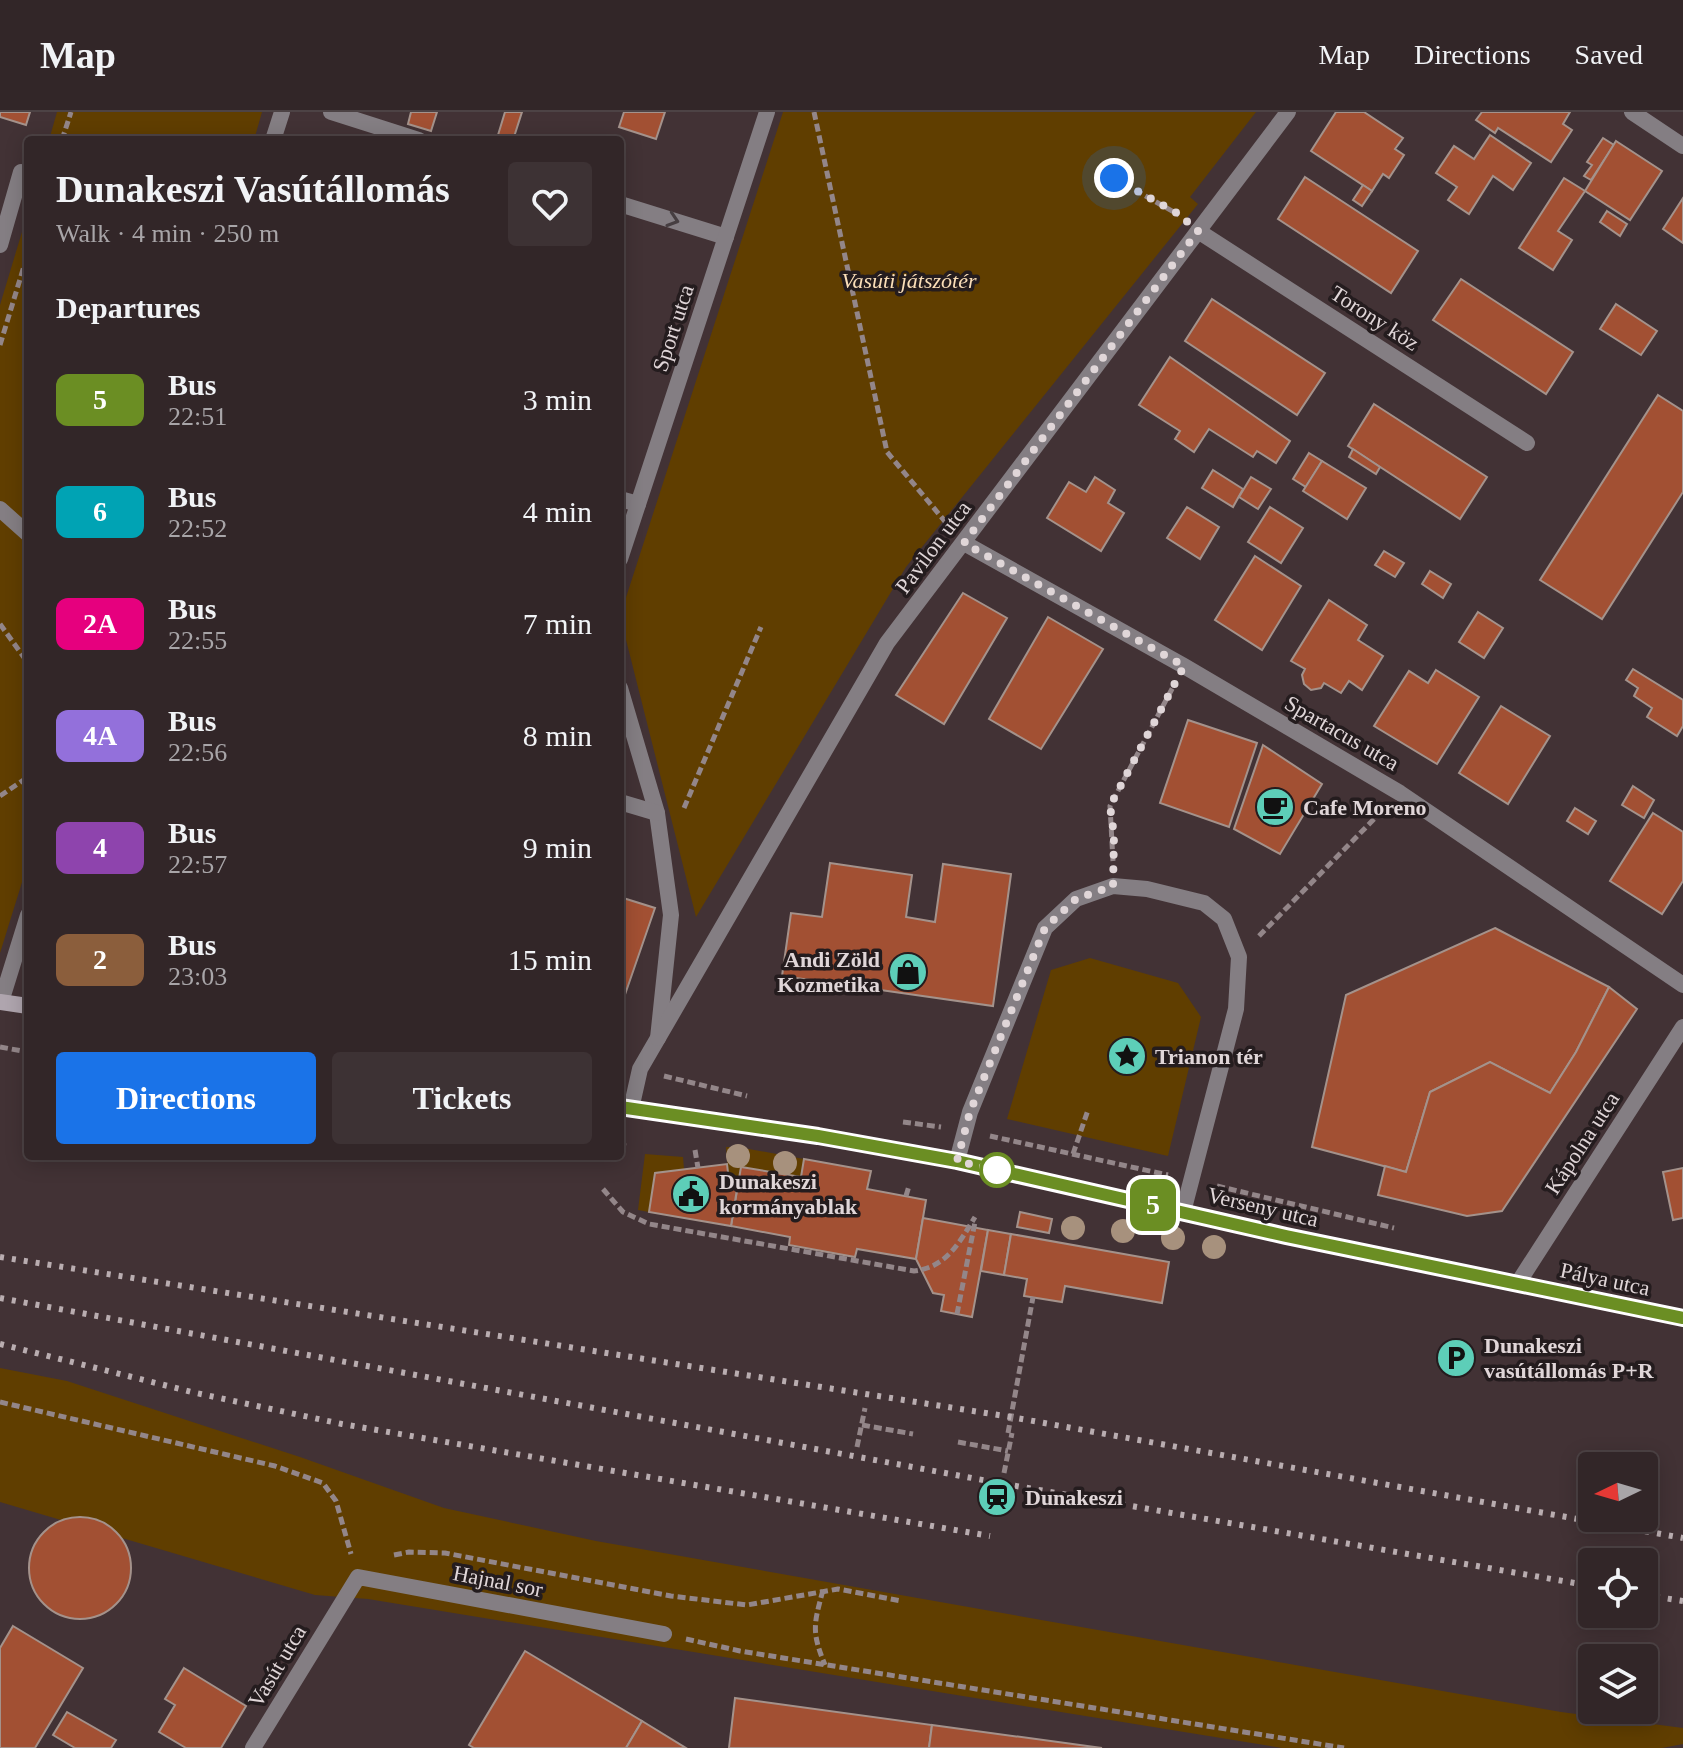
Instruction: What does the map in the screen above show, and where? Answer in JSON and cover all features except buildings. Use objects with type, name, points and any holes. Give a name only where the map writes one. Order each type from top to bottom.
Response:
[{"type":"street","points":[[274,136],[282,112]]},
{"type":"street","points":[[331,112],[406,136]]},
{"type":"street","name":"Sport utca","points":[[624,547],[767,112]]},
{"type":"street","name":"Pavilon utca","points":[[658,1038],[887,643],[1288,112]]},
{"type":"street","points":[[1632,112],[1683,146]]},
{"type":"street","points":[[0,245],[21,172]]},
{"type":"street","points":[[624,205],[726,237]]},
{"type":"street","name":"Torony köz","points":[[1198,231],[1527,443]]},
{"type":"street","points":[[624,500],[638,504]]},
{"type":"street","points":[[0,509],[24,530]]},
{"type":"street","name":"Spartacus utca","points":[[964,543],[1184,666],[1400,793],[1683,985]]},
{"type":"street","points":[[624,702],[657,813],[671,915],[658,1038],[640,1069],[626,1108]]},
{"type":"street","points":[[624,803],[657,813]]},
{"type":"street","points":[[957,1161],[970,1112],[1045,928],[1076,899],[1113,886],[1147,889],[1204,903],[1224,919],[1239,957],[1236,1009],[1183,1212]]},
{"type":"street","points":[[24,927],[0,1002],[24,1005]]},
{"type":"street","name":"Kápolna utca","points":[[1518,1283],[1683,1027]]},
{"type":"street","name":"Verseny utca","points":[[626,1108],[818,1136],[957,1161],[1518,1283]]},
{"type":"street","name":"Pálya utca","points":[[1518,1283],[1683,1318]]},
{"type":"street","name":"Vasút utca","points":[[253,1748],[358,1577]]},
{"type":"street","name":"Hajnal sor","points":[[358,1577],[664,1634]]},
{"type":"path","points":[[63,136],[71,112]]},
{"type":"path","points":[[814,112],[887,452],[964,543]]},
{"type":"path","points":[[1114,178],[1177,213],[1198,231]]},
{"type":"path","points":[[0,345],[24,266]]},
{"type":"path","points":[[0,624],[24,657]]},
{"type":"path","points":[[681,814],[761,627]]},
{"type":"path","points":[[1113,886],[1114,835],[1110,806],[1184,666]]},
{"type":"path","points":[[0,796],[24,780]]},
{"type":"path","points":[[1239,957],[1400,793]]},
{"type":"path","points":[[0,1047],[24,1051]]},
{"type":"path","points":[[1073,1154],[1088,1110]]},
{"type":"path","points":[[695,1150],[698,1168]]},
{"type":"path","points":[[906,1196],[909,1186]]},
{"type":"path","points":[[603,1189],[623,1212],[649,1224],[914,1271],[937,1266],[975,1217],[957,1314]]},
{"type":"path","points":[[1004,1473],[1033,1297]]},
{"type":"path","points":[[0,1402],[275,1466],[323,1483],[336,1501],[358,1577],[384,1557],[409,1552],[445,1553],[671,1596],[747,1605],[838,1589],[901,1601]]},
{"type":"path","points":[[857,1447],[865,1408]]},
{"type":"path","points":[[862,1425],[913,1434]]},
{"type":"path","points":[[958,1442],[1008,1451]]},
{"type":"path","points":[[823,1590],[814,1625],[825,1665]]},
{"type":"path","points":[[671,1596],[664,1634],[740,1651],[1344,1748]]},
{"type":"green space","points":[[57,112],[262,112],[255,136],[50,136]]},
{"type":"green space","name":"Vasúti játszótér","points":[[783,112],[1256,112],[1190,197],[1198,204],[906,567],[696,917],[624,632],[624,604]]},
{"type":"green space","points":[[24,225],[24,876],[0,953],[0,305]]},
{"type":"green space","points":[[1090,958],[1178,983],[1201,1017],[1168,1156],[1007,1119],[1051,970]]},
{"type":"green space","points":[[726,1147],[804,1159],[801,1177],[742,1167],[738,1183],[729,1181]]},
{"type":"green space","points":[[645,1154],[683,1157],[684,1169],[655,1173],[649,1212],[638,1210]]},
{"type":"green space","points":[[0,1368],[67,1381],[444,1508],[596,1541],[1578,1714],[1578,1724],[1652,1724],[1683,1728],[1683,1744],[1662,1748],[1282,1748],[368,1599],[315,1595],[0,1502]]},
{"type":"railway","points":[[0,1257],[1011,1417],[1683,1538]]},
{"type":"railway","points":[[0,1298],[999,1483],[1578,1584]]},
{"type":"railway","points":[[0,1344],[196,1393],[342,1424],[990,1536]]},
{"type":"railway","points":[[1658,1597],[1683,1601]]},
{"type":"bus line","name":"5","points":[[624,1108],[818,1136],[957,1161],[1286,1236],[1683,1318]]},
{"type":"place","name":"Cafe Moreno","points":[[1275,807]]},
{"type":"place","name":"Andi Zöld Kozmetika","points":[[908,972]]},
{"type":"place","name":"Trianon tér","points":[[1127,1056]]},
{"type":"place","name":"Dunakeszi kormányablak","points":[[691,1194]]},
{"type":"place","name":"Dunakeszi vasútállomás P+R","points":[[1456,1358]]},
{"type":"place","name":"Dunakeszi","points":[[997,1497]]},
{"type":"route","points":[[997,1170],[957,1161],[970,1112],[1045,928],[1076,899],[1113,886],[1114,835],[1110,806],[1184,666],[964,543],[1198,231],[1177,213],[1114,178]]}]
